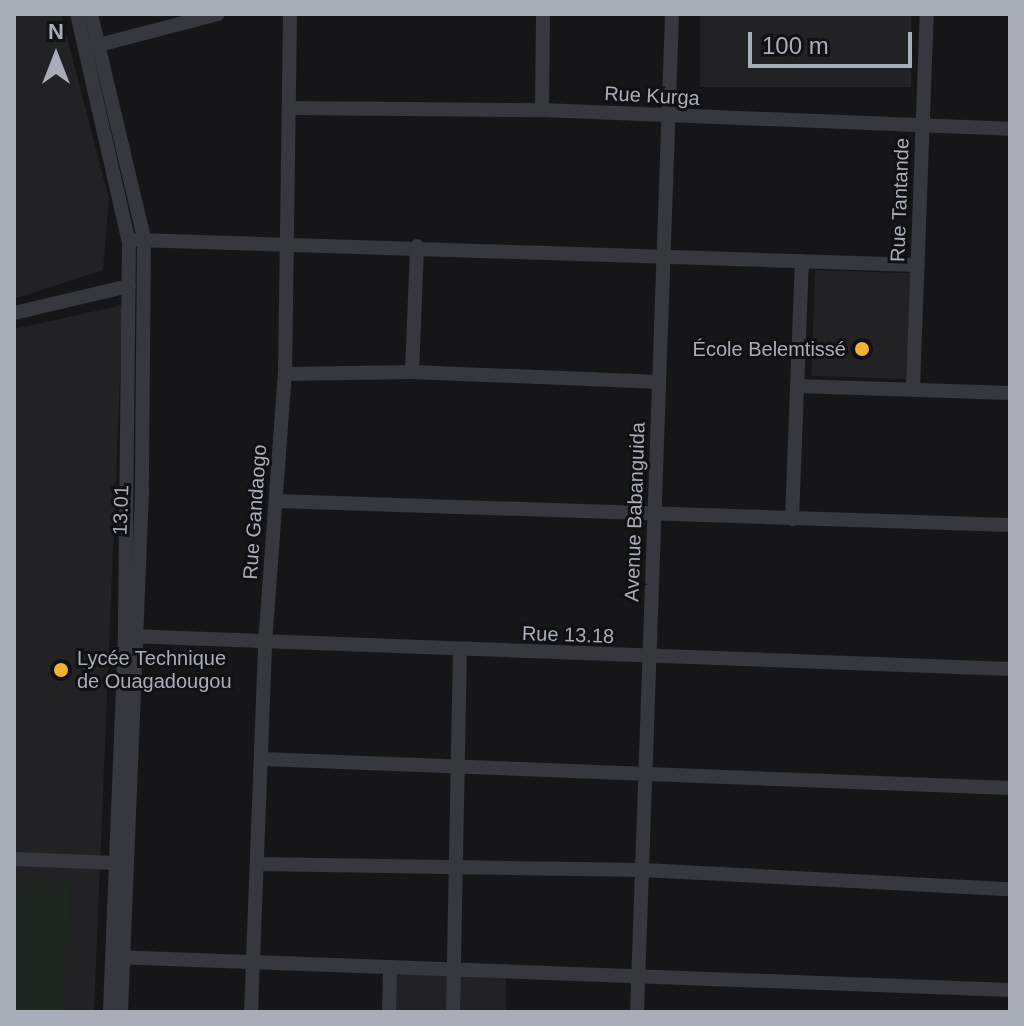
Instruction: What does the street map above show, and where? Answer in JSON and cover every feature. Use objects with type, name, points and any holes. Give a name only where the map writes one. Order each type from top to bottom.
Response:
[{"type":"street","name":"13.01","points":[[77,14],[91,47],[136,241],[130,636],[117,957],[110,1012]]},
{"type":"street","name":"13.01","points":[[91,14],[91,47]]},
{"type":"street","points":[[91,47],[218,14]]},
{"type":"street","name":"Rue Gandaogo","points":[[251,1012],[265,644],[285,374],[293,108],[290,14]]},
{"type":"street","points":[[542,110],[543,14]]},
{"type":"street","name":"Avenue Babanguida","points":[[637,1012],[672,14]]},
{"type":"street","name":"Rue Tantande","points":[[913,388],[927,14]]},
{"type":"street","name":"Rue Kurga","points":[[293,108],[542,110],[669,118],[1010,129]]},
{"type":"street","name":"13.01","points":[[121,1012],[116,863],[130,636],[129,286],[136,241]]},
{"type":"street","points":[[136,241],[287,242],[918,265]]},
{"type":"street","points":[[412,372],[417,246]]},
{"type":"street","points":[[792,519],[802,261]]},
{"type":"street","points":[[14,313],[129,286]]},
{"type":"street","points":[[285,374],[412,372],[659,382]]},
{"type":"street","points":[[797,386],[1010,393]]},
{"type":"street","points":[[277,501],[655,516],[1010,525]]},
{"type":"street","name":"Rue 13.18","points":[[130,636],[460,652],[1010,669]]},
{"type":"street","points":[[453,1012],[453,866],[460,652]]},
{"type":"street","points":[[262,759],[1010,788]]},
{"type":"street","points":[[14,859],[116,863]]},
{"type":"street","points":[[258,864],[643,870],[1010,889]]},
{"type":"street","points":[[117,957],[1010,990]]},
{"type":"street","points":[[389,1012],[390,969]]},
{"type":"shaded area","points":[[14,14],[61,14],[109,199],[103,270],[14,299]]},
{"type":"shaded area","points":[[700,14],[911,14],[911,87],[700,87]]},
{"type":"shaded area","name":"École Belemtissé","points":[[815,270],[911,273],[907,379],[811,376]]},
{"type":"shaded area","name":"Lycée Technique de Ouagadougou","points":[[123,305],[94,1012],[14,1012],[14,329]]},
{"type":"shaded area","points":[[14,877],[70,880],[63,1012],[14,1012]]},
{"type":"shaded area","points":[[394,975],[506,975],[506,1012],[394,1012]]},
{"type":"place","name":"École Belemtissé","points":[[862,349]]},
{"type":"place","name":"Lycée Technique de Ouagadougou","points":[[61,670]]}]
